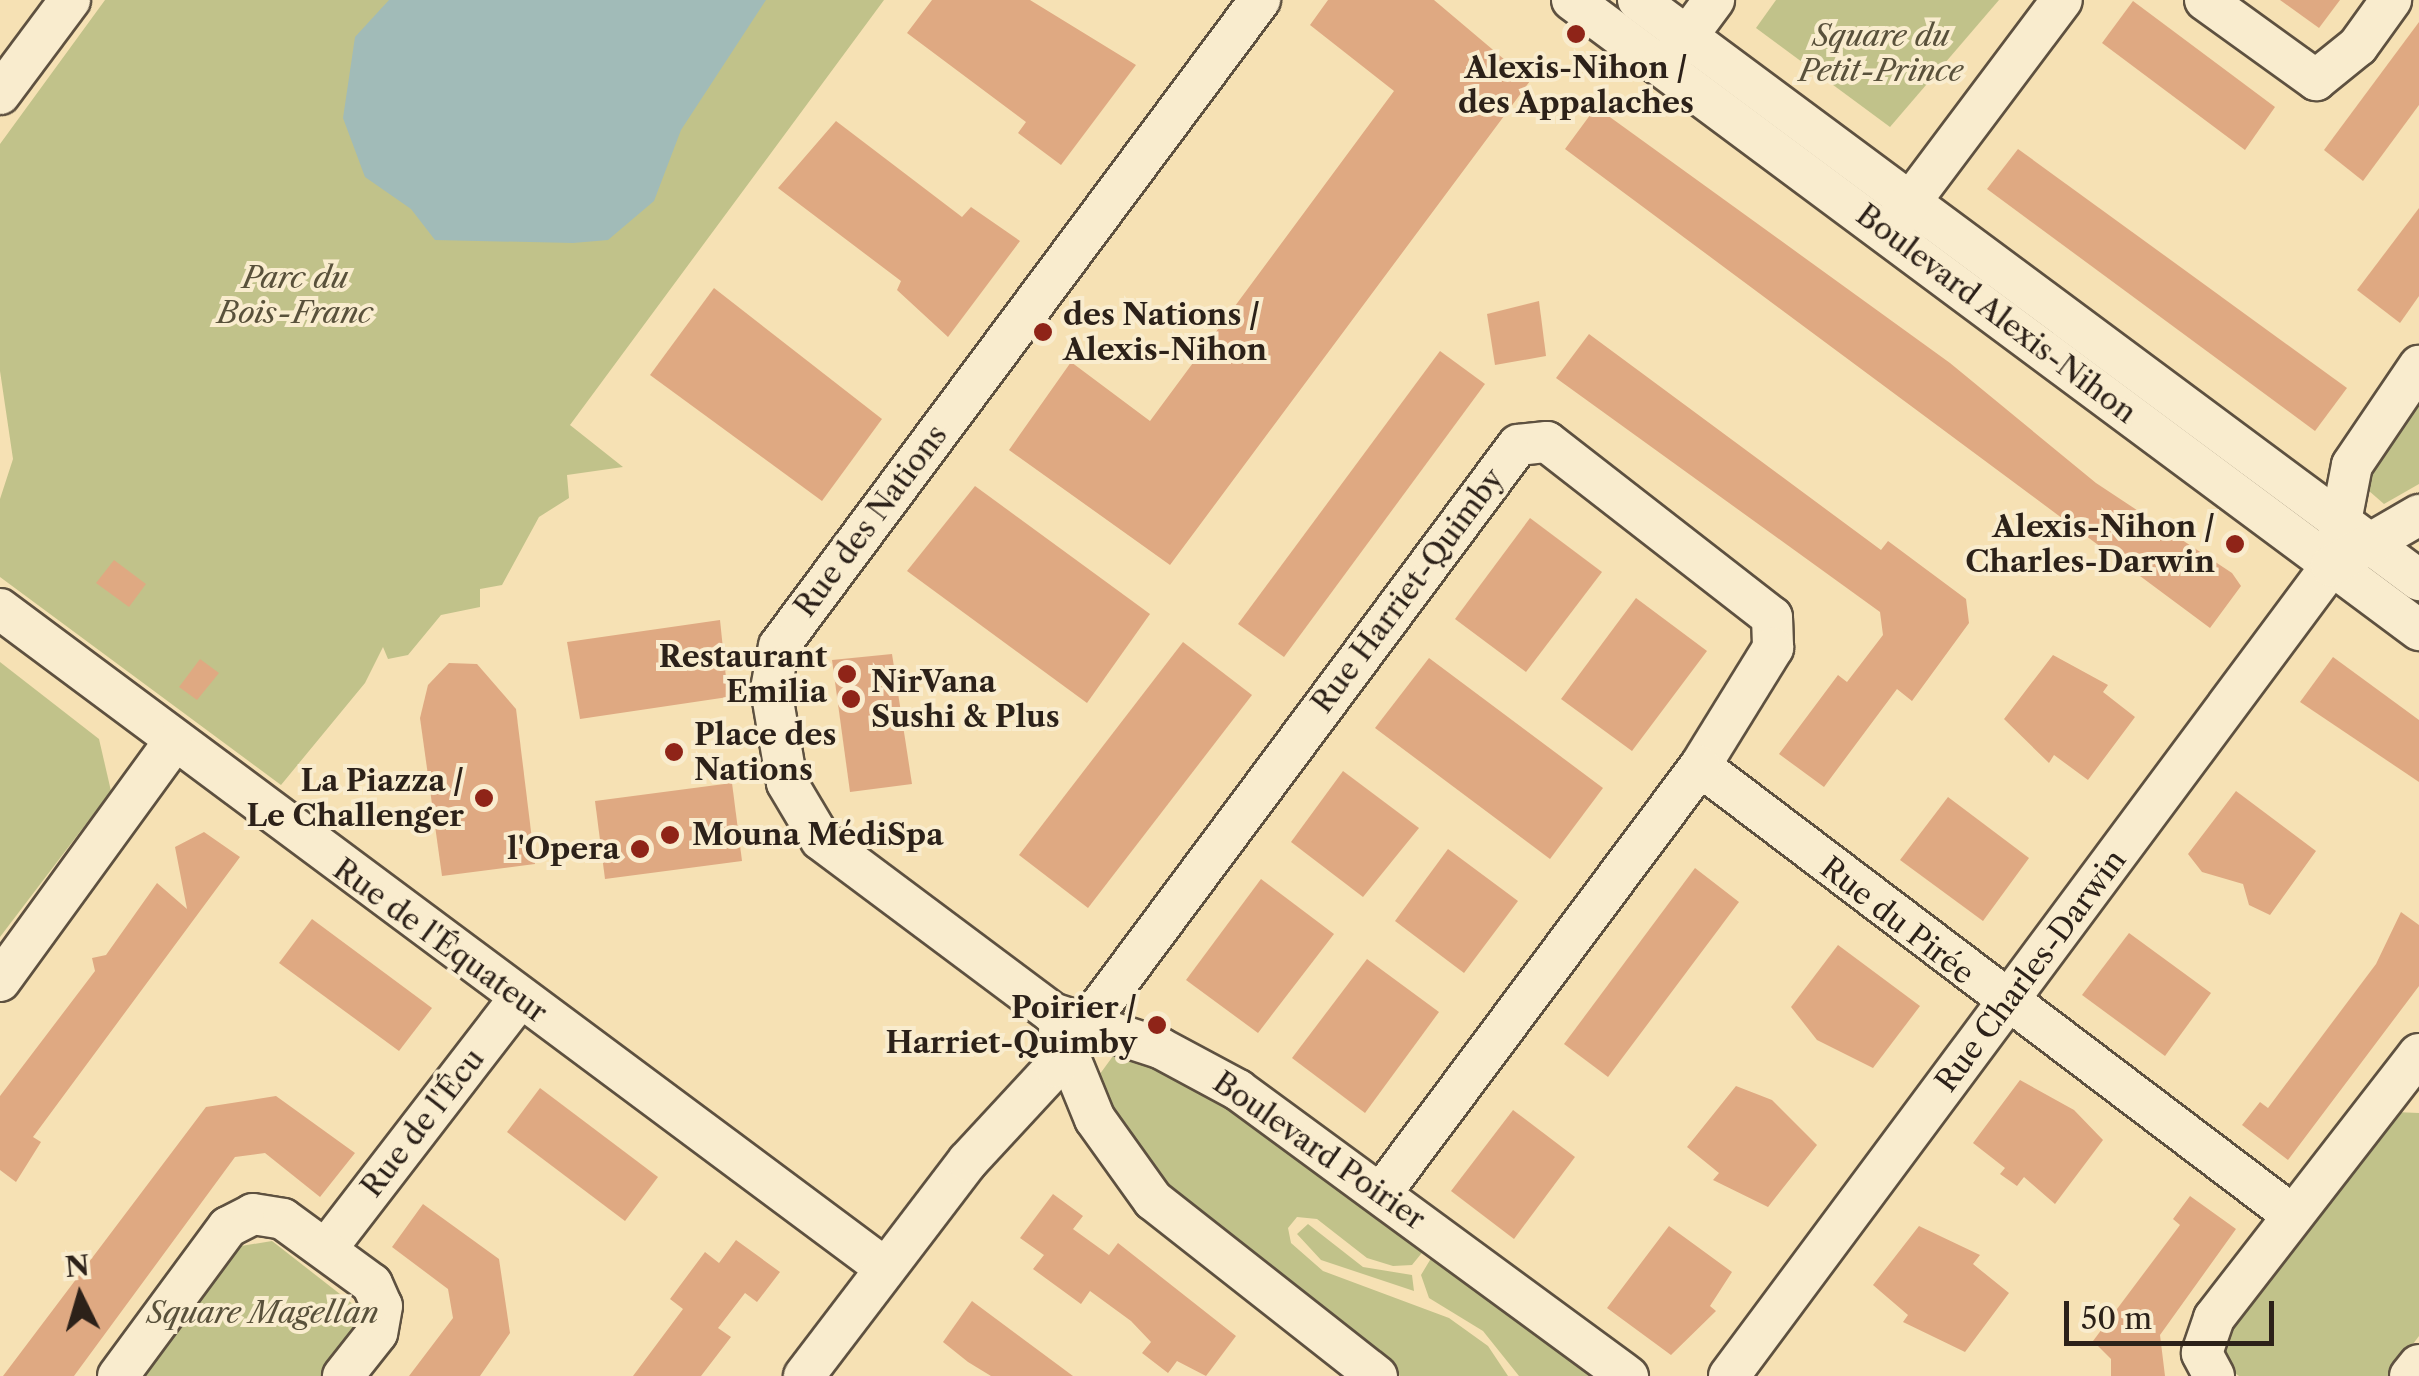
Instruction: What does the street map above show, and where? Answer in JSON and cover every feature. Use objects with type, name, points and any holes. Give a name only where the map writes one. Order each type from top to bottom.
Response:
[{"type":"street","points":[[7,67],[70,0]]},
{"type":"street","name":"Rue des Nations","points":[[1068,1029],[814,832],[787,783],[772,668],[798,619],[1260,0]]},
{"type":"street","name":"Boulevard Alexis-Nihon","points":[[1572,0],[1676,52],[1900,216],[2356,532],[2419,580]]},
{"type":"street","name":"Boulevard Alexis-Nihon","points":[[1638,0],[1676,52]]},
{"type":"street","points":[[1676,52],[1714,0]]},
{"type":"street","points":[[1900,216],[2062,0]]},
{"type":"street","points":[[2206,0],[2316,80],[2358,46],[2391,0]]},
{"type":"street","name":"Boulevard Alexis-Nihon","points":[[1900,216],[2332,566],[2419,630]]},
{"type":"street","points":[[2356,532],[2354,462],[2419,366]]},
{"type":"street","name":"Rue Harriet-Quimby","points":[[804,1376],[1518,444],[1547,442],[1772,617],[1774,648],[1700,766],[1382,1192]]},
{"type":"street","name":"Rue Charles-Darwin","points":[[1730,1376],[2356,532],[2419,514]]},
{"type":"street","name":"Rue de l'Équateur","points":[[0,609],[172,744],[885,1268]]},
{"type":"street","points":[[0,981],[172,744]]},
{"type":"street","name":"Rue du Pirée","points":[[1700,766],[2006,1005],[2291,1214]]},
{"type":"street","name":"Rue de l'Écu","points":[[327,1248],[520,999]]},
{"type":"street","points":[[1068,1029],[1096,1119],[1153,1200],[1377,1376]]},
{"type":"street","name":"Boulevard Poirier","points":[[1068,1029],[1218,1078],[1382,1192],[1628,1376]]},
{"type":"street","points":[[2214,1376],[2203,1338],[2291,1214],[2413,1074]]},
{"type":"street","points":[[118,1376],[237,1218],[282,1220],[327,1248],[372,1284],[382,1306],[377,1333],[343,1376]]},
{"type":"street","points":[[2410,1376],[2419,1365]]},
{"type":"green space","name":"Parc du Bois-Franc","points":[[105,0],[884,0],[570,425],[623,467],[567,475],[569,498],[539,517],[502,585],[480,589],[480,607],[441,615],[408,655],[388,659],[383,647],[365,683],[281,785],[0,577],[0,499],[13,459],[0,371],[0,144]]},
{"type":"green space","name":"Square du Petit-Prince","points":[[1776,0],[1999,0],[1890,127],[1756,28]]},
{"type":"green space","points":[[2419,374],[2419,484],[2384,504],[2361,484]]},
{"type":"green space","points":[[0,662],[99,739],[111,791],[0,937]]},
{"type":"green space","points":[[1116,1052],[1171,1067],[1429,1244],[1412,1265],[1393,1266],[1367,1258],[1317,1219],[1297,1217],[1288,1228],[1291,1243],[1323,1271],[1449,1318],[1488,1346],[1508,1376],[1400,1376],[1251,1266],[1170,1198],[1094,1082]]},
{"type":"green space","points":[[2395,1112],[2419,1113],[2419,1336],[2389,1376],[2239,1376],[2224,1365],[2223,1332]]},
{"type":"green space","points":[[1308,1224],[1363,1267],[1412,1275],[1414,1291],[1321,1260],[1297,1234]]},
{"type":"green space","name":"Square Magellan","points":[[272,1241],[354,1305],[357,1331],[324,1376],[138,1376],[235,1247]]},
{"type":"green space","points":[[1436,1250],[1609,1376],[1519,1376],[1483,1331],[1429,1298],[1421,1275]]},
{"type":"water","points":[[389,0],[766,0],[681,130],[654,201],[608,240],[573,243],[435,240],[411,209],[365,177],[343,118],[355,37]]},
{"type":"building","points":[[932,0],[1030,0],[1136,65],[1061,165],[1018,133],[1026,122],[907,33]]},
{"type":"building","points":[[1328,0],[1434,0],[1530,81],[1170,565],[1009,450],[1071,362],[1150,421],[1394,91],[1310,25]]},
{"type":"building","points":[[2280,0],[2340,0],[2319,28]]},
{"type":"building","points":[[2133,1],[2275,107],[2245,150],[2102,43]]},
{"type":"building","points":[[2419,22],[2419,105],[2363,181],[2324,150]]},
{"type":"building","points":[[1596,107],[1950,363],[2096,483],[2232,573],[2241,586],[2210,628],[1565,149]]},
{"type":"building","points":[[836,121],[962,217],[971,207],[1020,241],[948,337],[897,290],[901,281],[778,188]]},
{"type":"building","points":[[2018,149],[2347,388],[2315,431],[1987,189]]},
{"type":"building","points":[[2419,208],[2419,296],[2400,323],[2357,290]]},
{"type":"building","points":[[714,288],[882,419],[822,501],[650,375]]},
{"type":"building","points":[[1539,301],[1546,356],[1495,365],[1487,314]]},
{"type":"building","points":[[1589,334],[1881,550],[1888,541],[1966,599],[1969,623],[1912,701],[1897,689],[1824,787],[1779,754],[1838,675],[1847,682],[1883,635],[1880,612],[1556,378]]},
{"type":"building","points":[[1440,351],[1485,384],[1284,657],[1238,624]]},
{"type":"building","points":[[975,486],[1150,614],[1087,703],[907,571]]},
{"type":"building","points":[[1530,518],[1602,572],[1526,672],[1455,619]]},
{"type":"building","points":[[114,560],[146,584],[129,607],[96,583]]},
{"type":"building","points":[[1636,598],[1707,651],[1632,751],[1561,699]]},
{"type":"building","points":[[720,620],[728,697],[580,719],[567,642]]},
{"type":"building","points":[[1183,642],[1252,695],[1088,908],[1019,855]]},
{"type":"building","points":[[892,654],[912,784],[850,792],[832,660]]},
{"type":"building","points":[[2053,655],[2108,685],[2103,692],[2135,717],[2088,780],[2054,755],[2049,763],[2004,719]]},
{"type":"building","points":[[2333,657],[2419,720],[2419,782],[2300,702]]},
{"type":"building","points":[[1429,658],[1603,788],[1550,859],[1375,728]]},
{"type":"building","points":[[200,659],[219,673],[197,700],[179,687]]},
{"type":"building","points":[[449,663],[477,664],[516,709],[535,864],[442,876],[420,718],[428,685]]},
{"type":"building","points":[[1343,771],[1419,828],[1363,897],[1291,842]]},
{"type":"building","points":[[732,783],[742,861],[605,879],[595,801]]},
{"type":"building","points":[[2236,791],[2316,851],[2270,915],[2249,905],[2243,884],[2202,872],[2188,854]]},
{"type":"building","points":[[1948,797],[2029,858],[1983,921],[1900,860]]},
{"type":"building","points":[[204,832],[240,857],[33,1137],[41,1142],[16,1182],[0,1170],[0,1096],[95,971],[92,958],[106,955],[157,883],[187,909],[175,847]]},
{"type":"building","points":[[1448,849],[1518,901],[1464,973],[1395,921]]},
{"type":"building","points":[[1695,868],[1739,902],[1608,1077],[1564,1044]]},
{"type":"building","points":[[1261,879],[1334,934],[1258,1033],[1186,980]]},
{"type":"building","points":[[2401,912],[2419,925],[2419,986],[2288,1160],[2242,1125],[2260,1102],[2268,1108],[2376,964]]},
{"type":"building","points":[[312,919],[432,1008],[399,1051],[279,963]]},
{"type":"building","points":[[2129,933],[2211,993],[2165,1056],[2082,995]]},
{"type":"building","points":[[1838,945],[1920,1006],[1873,1068],[1817,1040],[1791,1007]]},
{"type":"building","points":[[1367,959],[1439,1012],[1365,1113],[1292,1058]]},
{"type":"building","points":[[2020,1080],[2074,1110],[2103,1140],[2055,1204],[2024,1177],[2017,1186],[2000,1174],[2005,1168],[1973,1143]]},
{"type":"building","points":[[1736,1086],[1772,1100],[1817,1145],[1768,1207],[1713,1180],[1719,1173],[1687,1147]]},
{"type":"building","points":[[540,1088],[658,1177],[625,1221],[507,1132]]},
{"type":"building","points":[[276,1096],[355,1153],[320,1197],[265,1153],[235,1157],[74,1376],[3,1376],[206,1107]]},
{"type":"building","points":[[1513,1110],[1575,1157],[1514,1239],[1451,1191]]},
{"type":"building","points":[[1053,1194],[1083,1216],[1073,1229],[1109,1255],[1118,1243],[1236,1336],[1206,1376],[1177,1361],[1168,1373],[1142,1353],[1151,1342],[1131,1321],[1090,1291],[1081,1304],[1033,1269],[1044,1255],[1020,1238]]},
{"type":"building","points":[[2190,1196],[2236,1229],[2160,1335],[2165,1376],[2111,1376],[2111,1359],[2093,1341],[2180,1225],[2173,1219]]},
{"type":"building","points":[[423,1204],[499,1259],[510,1333],[480,1376],[409,1376],[453,1318],[448,1289],[392,1247]]},
{"type":"building","points":[[1669,1226],[1732,1272],[1710,1306],[1716,1311],[1671,1355],[1607,1308]]},
{"type":"building","points":[[1919,1226],[1980,1255],[1973,1264],[2009,1293],[1965,1352],[1903,1322],[1908,1315],[1873,1285]]},
{"type":"building","points":[[736,1240],[780,1272],[757,1302],[745,1293],[718,1328],[731,1337],[701,1376],[633,1376],[683,1309],[670,1299],[705,1252],[719,1263]]},
{"type":"building","points":[[972,1301],[1073,1376],[991,1376],[968,1362],[943,1342]]},
{"type":"place","name":"Alexis-Nihon / des Appalaches","points":[[1576,34]]},
{"type":"place","name":"des Nations / Alexis-Nihon","points":[[1043,332]]},
{"type":"place","name":"Alexis-Nihon / Charles-Darwin","points":[[2235,544]]},
{"type":"place","name":"Restaurant Emilia","points":[[847,674]]},
{"type":"place","name":"NirVana Sushi & Plus","points":[[851,699]]},
{"type":"place","name":"Place des Nations","points":[[674,752]]},
{"type":"place","name":"La Piazza / Le Challenger","points":[[484,798]]},
{"type":"place","name":"Mouna MédiSpa","points":[[670,835]]},
{"type":"place","name":"l'Opera","points":[[640,849]]},
{"type":"place","name":"Poirier / Harriet-Quimby","points":[[1157,1025]]}]
